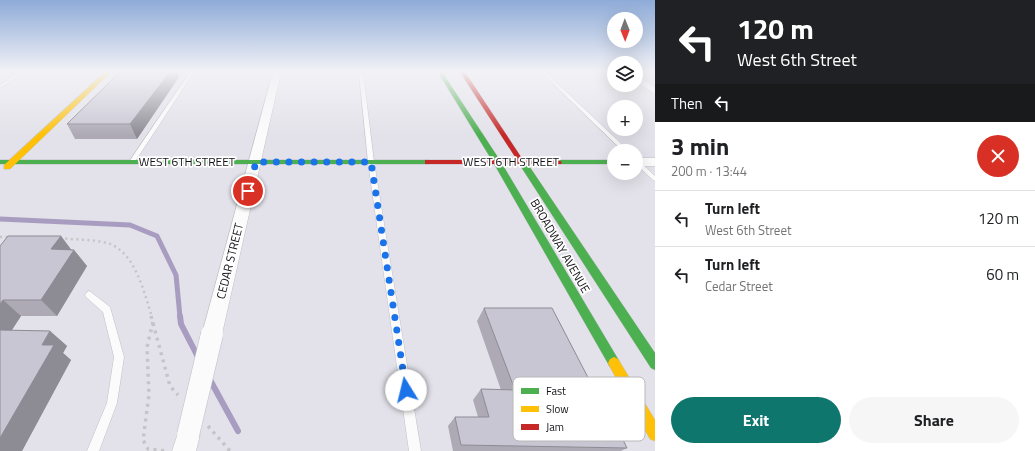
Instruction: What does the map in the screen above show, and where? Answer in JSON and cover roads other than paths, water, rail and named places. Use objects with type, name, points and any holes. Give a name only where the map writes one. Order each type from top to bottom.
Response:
[{"type":"main road","points":[[0,174],[86,93]]},
{"type":"main road","name":"BROADWAY AVENUE","points":[[453,93],[497,162],[622,377]]},
{"type":"main road","name":"BROADWAY AVENUE","points":[[477,93],[655,364]]},
{"type":"main road","name":"WEST 6TH STREET","points":[[0,162],[607,162]]},
{"type":"main road","name":"BROADWAY AVENUE","points":[[645,417],[655,434]]},
{"type":"street","name":"CEDAR STREET","points":[[181,446],[212,334],[272,93]]},
{"type":"street","points":[[643,161],[655,162]]},
{"type":"lane","points":[[132,162],[178,93]]},
{"type":"lane","points":[[363,93],[371,162],[415,451]]},
{"type":"lane","points":[[565,93],[619,144]]},
{"type":"lane","points":[[643,168],[655,179]]},
{"type":"lane","points":[[89,295],[107,310],[119,357],[112,403],[93,451]]},
{"type":"waterway","points":[[0,219],[130,225],[157,236],[176,275],[180,317]]},
{"type":"waterway","points":[[180,316],[181,324],[199,359]]},
{"type":"waterway","points":[[209,378],[238,431]]}]
